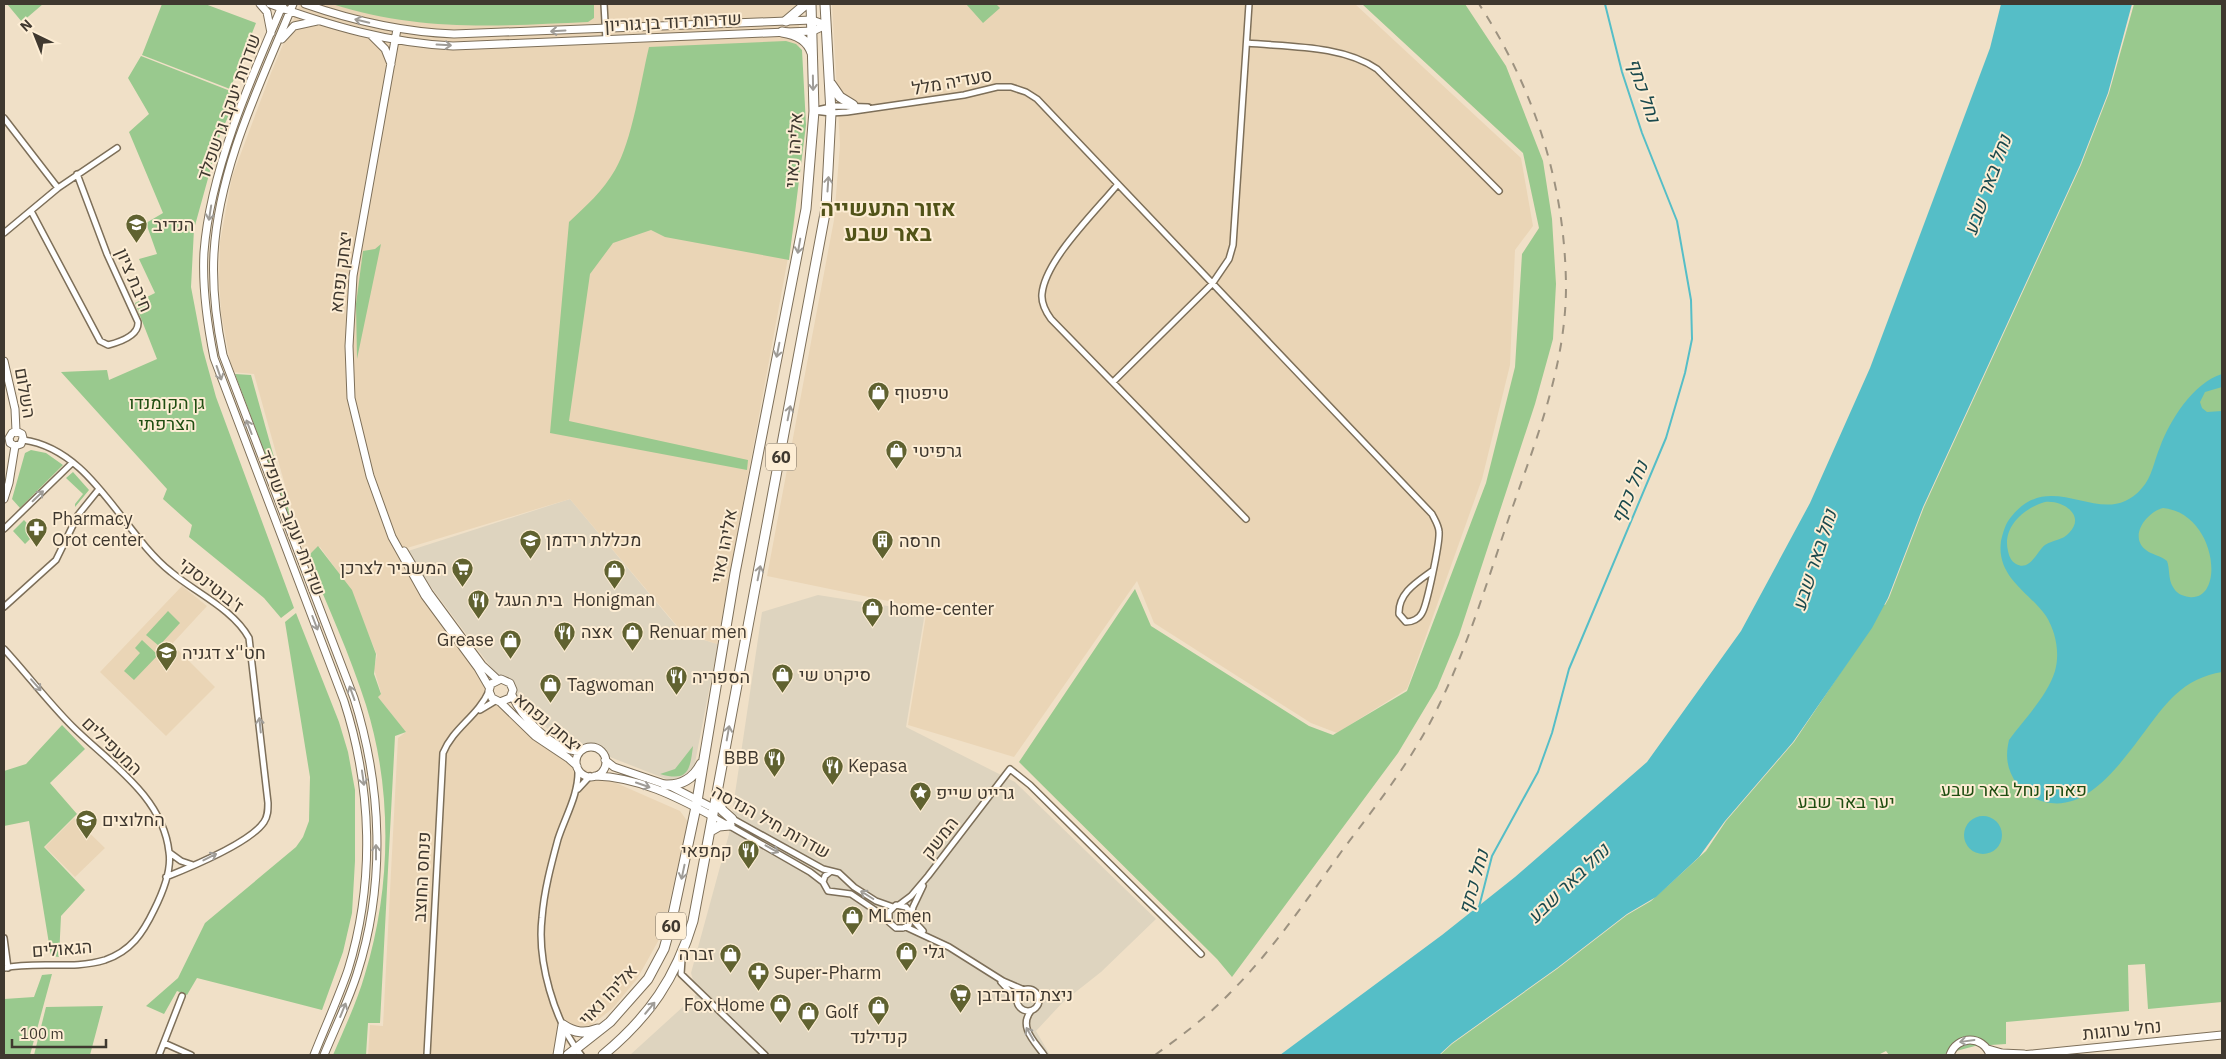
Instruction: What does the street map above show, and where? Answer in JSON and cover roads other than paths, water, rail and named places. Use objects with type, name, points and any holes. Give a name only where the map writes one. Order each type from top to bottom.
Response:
[{"type":"highway","points":[[786,21],[806,4]]},
{"type":"highway","name":"אליהו נאוי","points":[[568,1055],[578,1052],[606,1026],[648,979],[664,949],[672,924],[696,803],[735,573],[799,247],[808,182],[814,111],[811,4]]},
{"type":"highway","name":"אליהו נאוי","points":[[604,1055],[650,1009],[664,991],[682,956],[693,921],[712,830],[820,251],[829,183],[831,110],[825,4]]},
{"type":"highway","points":[[782,32],[802,39],[809,45],[813,55]]},
{"type":"highway","points":[[829,80],[840,97],[853,105]]},
{"type":"highway","points":[[665,785],[672,785],[687,780],[698,769],[704,757]]},
{"type":"highway","points":[[712,830],[731,822],[722,810],[717,798]]},
{"type":"highway","points":[[558,1055],[563,1025],[576,1032],[585,1033],[606,1026]]},
{"type":"main road","points":[[260,4],[267,12],[271,35]]},
{"type":"main road","name":"שדרות דוד בן גוריון","points":[[270,4],[292,7],[318,21],[372,36],[453,46],[813,31],[826,25]]},
{"type":"main road","name":"שדרות דוד בן גוריון","points":[[305,4],[397,29],[429,33],[472,34],[812,20],[826,25]]},
{"type":"main road","points":[[318,4],[326,11]]},
{"type":"main road","name":"שדרות יעקב גרשפלד","points":[[282,6],[236,122],[217,178],[204,252],[204,300],[207,326],[219,374],[344,701],[357,745],[364,782],[367,859],[362,915],[347,972],[314,1055]]},
{"type":"main road","name":"שדרות יעקב גרשפלד","points":[[292,7],[245,125],[226,181],[214,252],[214,300],[217,325],[228,371],[354,698],[374,781],[376,859],[371,916],[356,975],[324,1055]]},
{"type":"main road","points":[[277,45],[294,26],[318,21]]},
{"type":"main road","name":"יצחק נפחא","points":[[397,29],[357,250],[351,297],[349,346],[351,398],[356,425],[370,476],[384,518],[408,569],[425,596],[478,668],[489,690]]},
{"type":"main road","points":[[372,36],[385,49],[391,66]]},
{"type":"main road","name":"השלום","points":[[4,361],[15,409],[16,431]]},
{"type":"main road","points":[[16,431],[22,434],[23,440],[20,446],[15,446],[10,443],[9,438],[16,431]]},
{"type":"main road","points":[[4,499],[9,484],[15,446]]},
{"type":"main road","points":[[4,492],[9,484]]},
{"type":"main road","name":"יצחק נפחא","points":[[384,518],[429,592],[482,665],[497,679]]},
{"type":"main road","points":[[497,679],[505,679],[510,683],[512,695],[507,701],[498,702],[489,690],[497,679]]},
{"type":"main road","name":"יצחק נפחא","points":[[512,695],[523,716],[539,731],[567,748],[580,752]]},
{"type":"main road","name":"יצחק נפחא","points":[[498,702],[535,736],[568,758],[577,768]]},
{"type":"main road","points":[[593,776],[603,770],[605,760],[603,753],[596,748],[588,747],[580,752],[576,758],[577,768],[593,776],[611,776],[696,803]]},
{"type":"main road","points":[[605,760],[620,770],[665,785],[696,803]]},
{"type":"main road","name":"שדרות חיל הנדסה","points":[[696,803],[715,813]]},
{"type":"main road","name":"נחל ערוגות","points":[[1949,1055],[1955,1046],[1967,1040],[1977,1041],[1989,1052],[2023,1055],[2222,1036]]},
{"type":"street","points":[[604,4],[607,29],[606,40]]},
{"type":"street","points":[[1113,382],[1212,284],[1229,259],[1234,245],[1249,4]]},
{"type":"street","points":[[1247,43],[1317,50],[1362,59],[1377,69],[1499,191]]},
{"type":"street","name":"סעדיה מלל","points":[[814,111],[877,107],[964,95],[997,87],[1011,87],[1026,92],[1036,99],[1432,514],[1439,530],[1439,543],[1427,601],[1423,613],[1415,620],[1406,622],[1399,614],[1401,601],[1414,584],[1432,571]]},
{"type":"street","name":"סעדיה מלל","points":[[831,110],[853,105],[877,107]]},
{"type":"street","points":[[4,118],[58,188]]},
{"type":"street","points":[[4,233],[58,188],[117,148]]},
{"type":"street","name":"חיבת ציון","points":[[31,211],[100,341],[106,346],[132,335],[137,329],[138,322],[107,254],[77,174]]},
{"type":"street","points":[[1118,184],[1052,266],[1042,295],[1046,313],[1246,519]]},
{"type":"street","name":"ז'בוטינסקי","points":[[23,440],[36,442],[54,450],[72,463],[99,489],[161,563],[240,624],[249,638],[268,803],[265,820],[258,829],[231,846],[194,866],[166,877]]},
{"type":"street","points":[[4,529],[72,463]]},
{"type":"street","points":[[4,607],[56,560],[78,514],[99,489]]},
{"type":"street","name":"המעפילים","points":[[4,649],[70,725],[150,802],[162,827],[170,853],[166,877]]},
{"type":"street","name":"פנחס החוצב","points":[[427,1055],[441,761],[450,738],[475,713],[489,690]]},
{"type":"street","name":"פנחס החוצב","points":[[475,713],[498,702]]},
{"type":"street","points":[[577,768],[576,791],[556,850],[547,884],[541,920],[542,950],[556,1011],[578,1052]]},
{"type":"street","name":"המשק","points":[[896,906],[911,896],[928,876],[1010,769],[1030,785],[1200,954]]},
{"type":"street","points":[[576,791],[593,776]]},
{"type":"street","name":"שדרות חיל הנדסה","points":[[715,813],[830,872]]},
{"type":"street","name":"שדרות חיל הנדסה","points":[[731,822],[823,882]]},
{"type":"street","points":[[170,853],[181,862],[194,866]]},
{"type":"street","points":[[838,891],[842,887],[843,878],[839,874],[830,872],[825,876],[823,882],[828,891],[851,894],[888,919],[896,928],[906,927],[931,938],[993,975],[1024,990],[1034,990],[1040,998],[1039,1006],[1031,1011],[1026,1018],[1026,1028],[1044,1055]]},
{"type":"street","name":"המשק","points":[[911,916],[928,876]]},
{"type":"street","name":"הגאולים","points":[[6,968],[96,962],[126,949],[146,928],[160,898],[166,877]]},
{"type":"street","name":"שדרות חיל הנדסה","points":[[843,878],[876,902],[896,906]]},
{"type":"street","points":[[888,919],[889,912],[896,906],[906,907],[911,916],[931,938]]},
{"type":"street","points":[[906,927],[911,916]]},
{"type":"street","points":[[4,938],[6,968]]},
{"type":"street","points":[[682,956],[681,974],[765,1055]]},
{"type":"street","points":[[993,975],[1017,998],[1020,1008],[1031,1011]]},
{"type":"street","points":[[1017,998],[1024,990]]},
{"type":"street","points":[[159,1055],[182,996]]},
{"type":"street","points":[[164,1043],[191,1055]]},
{"type":"water","name":"נחל באר שבע","points":[[2001,4],[2132,4],[2108,93],[2080,165],[1923,507],[1888,598],[1872,628],[1793,742],[1725,821],[1699,857],[1656,897],[1627,914],[1557,968],[1452,1043],[1439,1055],[1280,1055],[1442,935],[1515,877],[1647,762],[1741,631],[1810,503],[1870,368],[1990,48]]},
{"type":"water","points":[[2222,374],[2222,387],[2205,392],[2200,402],[2202,408],[2207,412],[2222,411],[2222,672],[2197,680],[2175,695],[2119,765],[2102,782],[2084,795],[2065,803],[2045,802],[2037,799],[2022,790],[2011,774],[2007,758],[2008,746],[2009,740],[2047,690],[2055,671],[2057,650],[2055,636],[2046,616],[2015,583],[2004,565],[2001,554],[2001,541],[2006,526],[2011,517],[2027,502],[2044,497],[2061,497],[2111,504],[2127,500],[2142,488],[2151,474],[2164,436],[2176,414],[2201,385]],"holes":[[[2045,502],[2059,504],[2070,510],[2074,515],[2074,527],[2064,537],[2045,545],[2029,563],[2021,566],[2016,564],[2010,558],[2008,551],[2008,534],[2022,514]],[[2163,508],[2181,513],[2195,525],[2205,540],[2210,556],[2211,572],[2208,586],[2201,595],[2189,597],[2178,593],[2171,584],[2167,561],[2148,552],[2141,544],[2139,532],[2142,525],[2151,514]]]},
{"type":"water","points":[[1983,816],[1996,822],[2002,835],[1996,848],[1983,854],[1970,848],[1964,835],[1970,822]]},
{"type":"waterway","name":"נחל כתף","points":[[1479,907],[1492,856],[1538,772],[1552,733],[1569,669],[1666,438],[1685,373],[1692,339],[1691,300],[1677,221],[1642,133],[1622,72],[1605,4]]},
{"type":"railway","points":[[1155,1055],[1212,1011],[1260,960],[1290,923],[1408,760],[1430,723],[1461,655],[1541,425],[1556,371],[1565,315],[1566,286],[1560,211],[1553,175],[1531,104],[1499,37],[1479,4]]},
{"type":"place","name":"הנדיב","points":[[137,244]]},
{"type":"place","name":"טיפטוף","points":[[878,412]]},
{"type":"place","name":"גרפיטי","points":[[897,470]]},
{"type":"place","name":"Pharmacy Orot center","points":[[36,548]]},
{"type":"place","name":"מכללת רידמן","points":[[530,559]]},
{"type":"place","name":"חרסה","points":[[883,560]]},
{"type":"place","name":"המשביר לצרכן","points":[[463,587]]},
{"type":"place","name":"Honigman","points":[[614,589]]},
{"type":"place","name":"בית העגל","points":[[479,619]]},
{"type":"place","name":"home-center","points":[[873,628]]},
{"type":"place","name":"אצה","points":[[565,651]]},
{"type":"place","name":"Renuar men","points":[[633,651]]},
{"type":"place","name":"Grease","points":[[510,659]]},
{"type":"place","name":"חט''צ דגניה","points":[[166,672]]},
{"type":"place","name":"סיקרט שי","points":[[783,694]]},
{"type":"place","name":"הספריה","points":[[676,696]]},
{"type":"place","name":"Tagwoman","points":[[551,704]]},
{"type":"place","name":"BBB","points":[[775,777]]},
{"type":"place","name":"Kepasa","points":[[832,785]]},
{"type":"place","name":"גרייט שייפ","points":[[920,812]]},
{"type":"place","name":"החלוצים","points":[[86,839]]},
{"type":"place","name":"קמפאי","points":[[748,870]]},
{"type":"place","name":"ML men","points":[[852,935]]},
{"type":"place","name":"גלי","points":[[907,971]]},
{"type":"place","name":"זברה","points":[[730,973]]},
{"type":"place","name":"Super-Pharm","points":[[758,992]]},
{"type":"place","name":"ניצת הדובדבן","points":[[961,1014]]},
{"type":"place","name":"Fox Home","points":[[781,1024]]},
{"type":"place","name":"קנדילנד","points":[[879,1026]]},
{"type":"place","name":"Golf","points":[[809,1031]]},
{"type":"district","name":"אזור התעשייה באר שבע","points":[[888,220]]},
{"type":"park label","name":"גן הקומנדו הצרפתי","points":[[167,413]]},
{"type":"park label","name":"פארק נחל באר שבע","points":[[2014,790]]},
{"type":"park label","name":"יער באר שבע","points":[[1846,802]]}]
